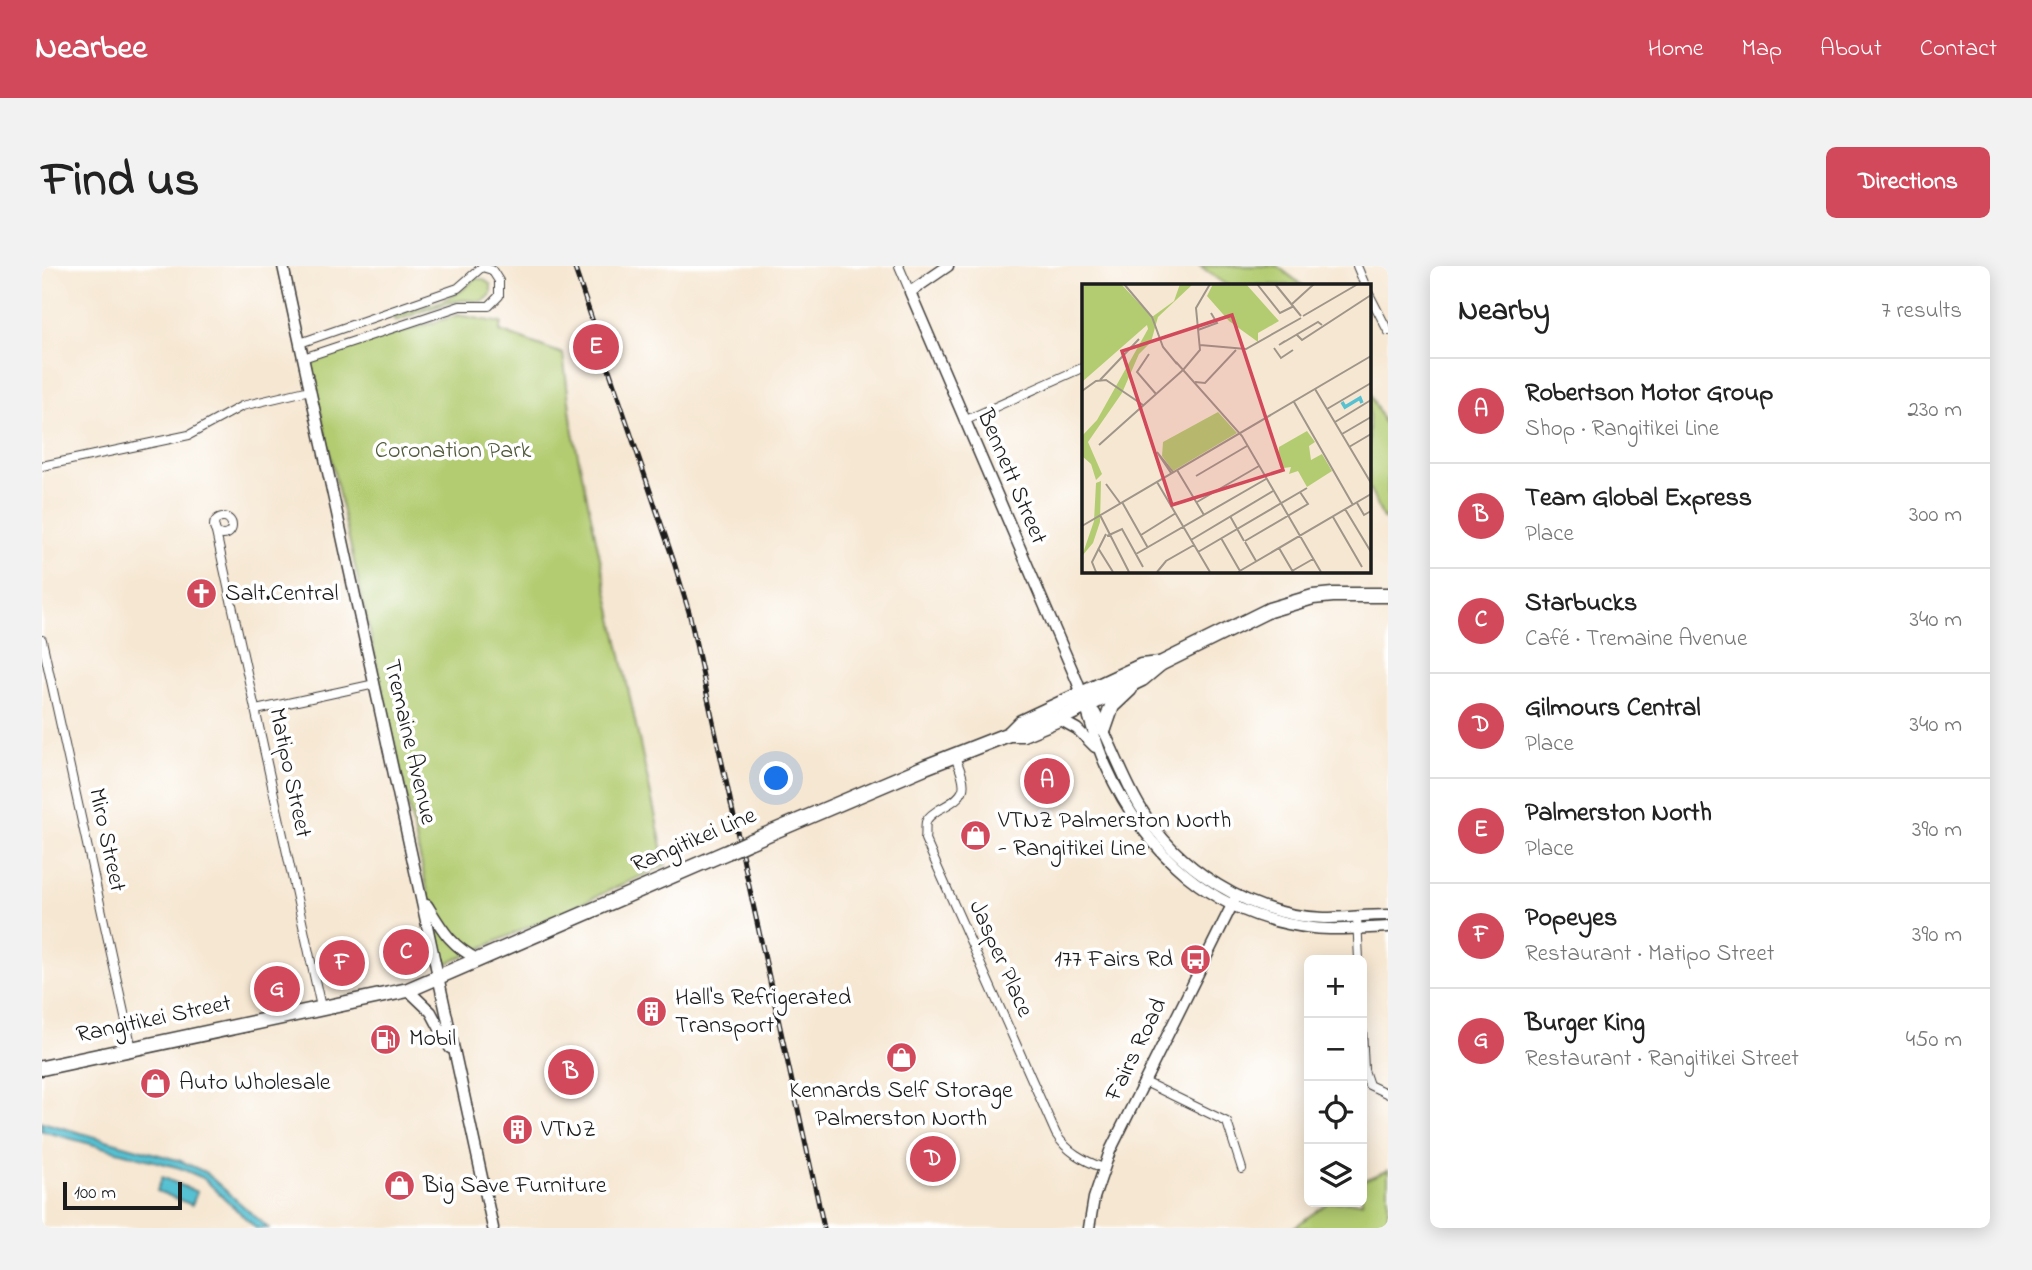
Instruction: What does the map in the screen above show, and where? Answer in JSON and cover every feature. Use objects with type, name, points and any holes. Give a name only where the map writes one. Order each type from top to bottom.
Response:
[{"type":"highway","name":"Rangitikei Line","points":[[438,978],[925,767],[1009,734],[1021,722],[1142,679],[1160,664],[1242,622],[1294,601],[1332,595],[1388,595]]},
{"type":"highway","name":"Rangitikei Line","points":[[1009,734],[1023,734],[1059,719],[1084,699],[1141,666],[1160,664]]},
{"type":"highway","points":[[1104,729],[1112,706],[1142,679]]},
{"type":"highway","name":"Rangitikei Street","points":[[42,1068],[408,990],[438,978]]},
{"type":"main road","name":"Tremaine Avenue","points":[[283,266],[493,1228]]},
{"type":"main road","points":[[910,292],[948,266]]},
{"type":"main road","name":"Bennett Street","points":[[910,292],[1084,699]]},
{"type":"main road","points":[[1084,699],[1104,729],[1131,789],[1151,823],[1167,843],[1235,900],[1259,917],[1316,929],[1388,915]]},
{"type":"main road","points":[[1084,699],[1088,720],[1105,765],[1119,794],[1143,832],[1163,855],[1198,885],[1235,900]]},
{"type":"main road","points":[[1059,719],[1077,729],[1093,745],[1105,765]]},
{"type":"main road","points":[[1119,794],[1131,789]]},
{"type":"main road","points":[[422,897],[451,943],[479,960]]},
{"type":"main road","name":"Fairs Road","points":[[1089,1228],[1103,1168],[1235,900]]},
{"type":"main road","points":[[1357,923],[1388,927]]},
{"type":"main road","points":[[408,990],[430,1012],[456,1060]]},
{"type":"street","name":"Bennett Street","points":[[899,266],[910,292]]},
{"type":"street","points":[[1357,266],[1365,284]]},
{"type":"street","points":[[300,343],[458,288],[482,267],[492,270],[499,281],[499,296],[489,306],[460,306],[303,358]]},
{"type":"street","points":[[1370,296],[1388,331]]},
{"type":"street","points":[[964,421],[1082,367]]},
{"type":"street","points":[[42,466],[189,435],[242,406],[310,390]]},
{"type":"street","points":[[217,547],[222,535],[231,529],[232,524],[228,519],[220,518],[215,528],[217,533],[222,535]]},
{"type":"street","name":"Matipo Street","points":[[215,528],[217,547],[226,575],[321,1007]]},
{"type":"street","name":"Miro Street","points":[[42,640],[132,1048]]},
{"type":"street","points":[[256,710],[375,684]]},
{"type":"street","name":"Jasper Place","points":[[955,757],[964,779],[964,789],[958,800],[930,816],[926,823],[926,839],[1056,1134],[1064,1147],[1087,1162],[1103,1168]]},
{"type":"street","points":[[1357,923],[1359,955]]},
{"type":"street","points":[[1367,1078],[1369,1084],[1388,1094]]},
{"type":"street","points":[[1145,1082],[1227,1122],[1242,1169]]},
{"type":"green space","points":[[1200,266],[1277,266],[1301,284],[1225,284]]},
{"type":"green space","points":[[474,279],[483,279],[491,285],[491,294],[485,300],[449,303],[395,321],[394,316],[447,298]]},
{"type":"green space","name":"Coronation Park","points":[[458,315],[502,323],[500,331],[563,354],[573,432],[666,865],[444,965],[309,360]]},
{"type":"green space","points":[[1370,394],[1388,431],[1388,521],[1383,518],[1370,490]]},
{"type":"green space","points":[[1388,1170],[1388,1228],[1293,1228],[1322,1207],[1367,1207],[1367,1179]]},
{"type":"water","points":[[42,1122],[181,1161],[205,1172],[268,1228],[256,1228],[203,1178],[180,1168],[42,1131]]},
{"type":"water","points":[[162,1177],[197,1192],[192,1205],[157,1191]]},
{"type":"railway","points":[[574,266],[689,612],[824,1228]]},
{"type":"place","name":"Palmerston North","points":[[596,347]]},
{"type":"place","name":"Salt.Central","points":[[202,594]]},
{"type":"place","name":"Robertson Motor Group","points":[[1047,781]]},
{"type":"place","name":"VTNZ Palmerston North - Rangitikei Line","points":[[975,835]]},
{"type":"place","name":"Starbucks","points":[[406,952]]},
{"type":"place","name":"177 Fairs Rd","points":[[1196,960]]},
{"type":"place","name":"Popeyes","points":[[342,963]]},
{"type":"place","name":"Burger King","points":[[277,989]]},
{"type":"place","name":"Hall's Refrigerated Transport","points":[[652,1012]]},
{"type":"place","name":"Mobil","points":[[386,1039]]},
{"type":"place","name":"Kennards Self Storage Palmerston North","points":[[901,1057]]},
{"type":"place","name":"Team Global Express","points":[[571,1072]]},
{"type":"place","name":"Auto Wholesale","points":[[156,1083]]},
{"type":"place","name":"VTNZ","points":[[518,1130]]},
{"type":"place","name":"Gilmours Central","points":[[933,1159]]},
{"type":"place","name":"Big Save Furniture","points":[[400,1186]]}]
